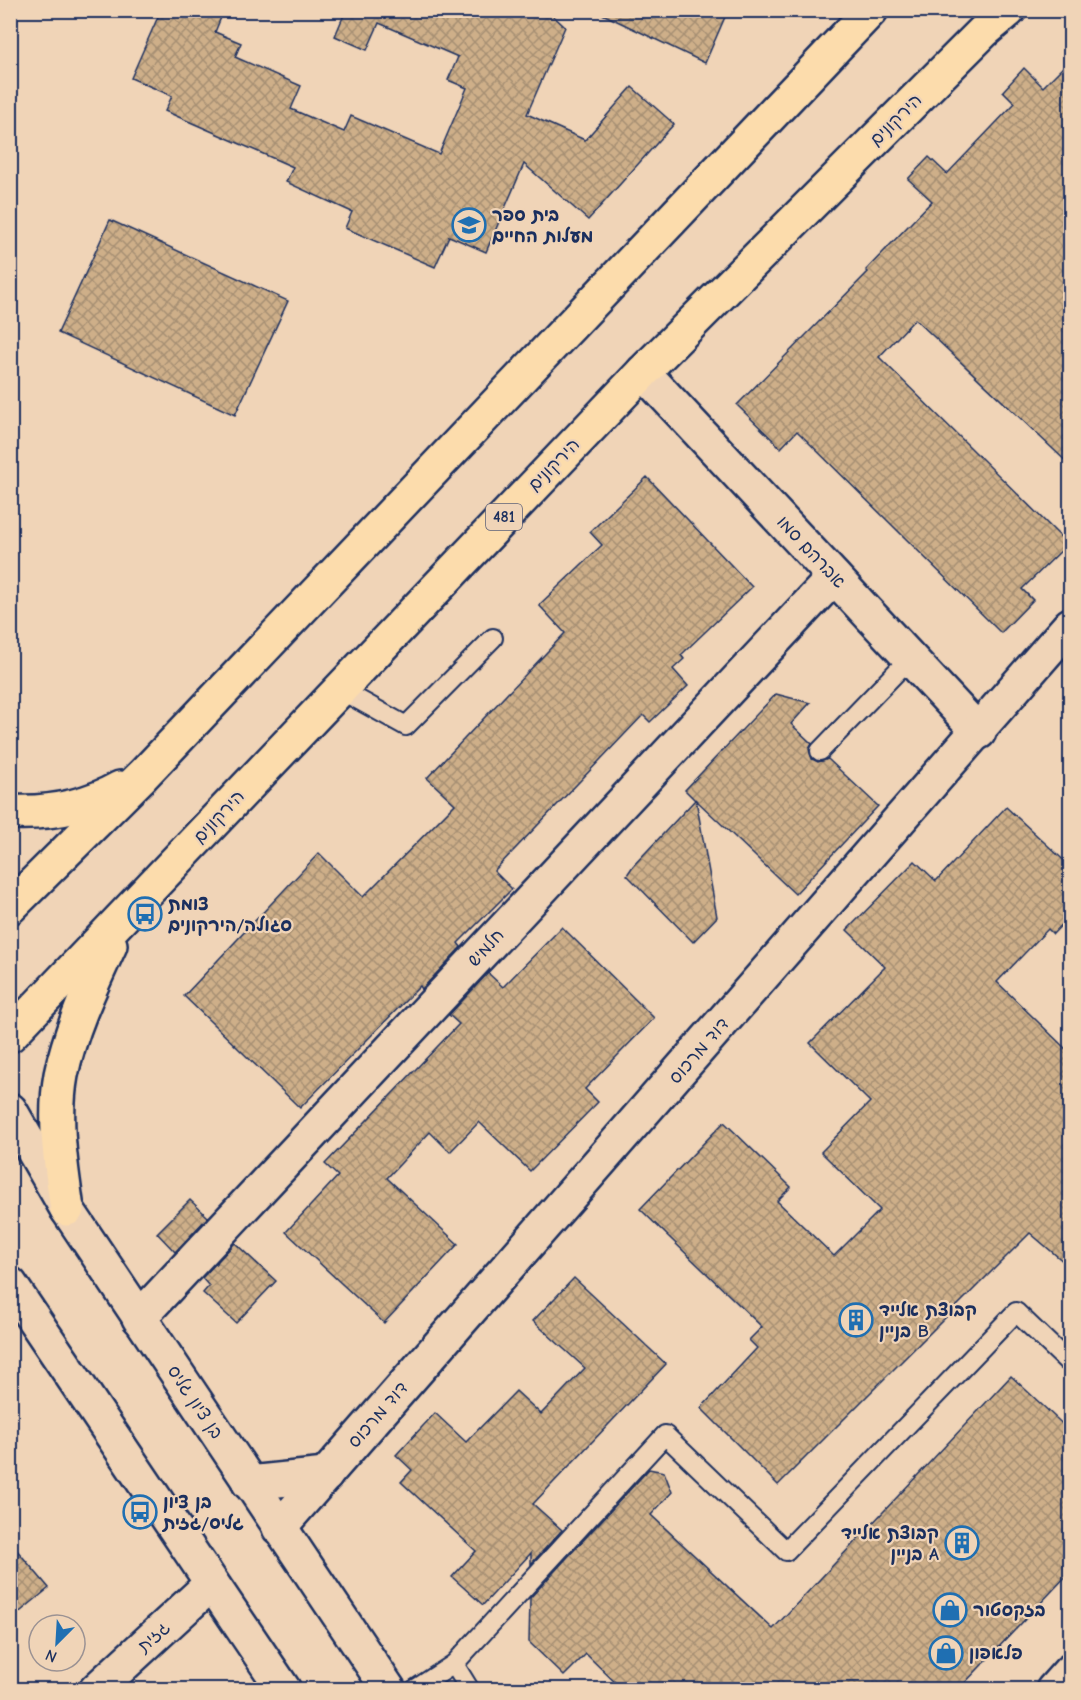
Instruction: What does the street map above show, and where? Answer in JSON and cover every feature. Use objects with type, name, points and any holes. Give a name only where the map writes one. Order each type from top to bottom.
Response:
[{"type":"main road","points":[[10,907],[142,775],[871,10]]},
{"type":"main road","name":"הירקונים","points":[[10,1035],[121,922],[339,689],[643,372],[984,31],[1009,10]]},
{"type":"main road","points":[[10,812],[41,813],[77,807],[111,793],[142,775]]},
{"type":"main road","points":[[67,1209],[58,1115],[61,1076],[88,993],[121,922]]},
{"type":"street","name":"אברהם סמו","points":[[643,372],[979,732]]},
{"type":"street","name":"חלמיש","points":[[139,1318],[834,577]]},
{"type":"street","name":"דוד מרכוס","points":[[279,1528],[1071,625]]},
{"type":"street","name":"בן ציון גליס","points":[[10,1110],[67,1209],[388,1689]]},
{"type":"street","points":[[10,1284],[284,1689]]},
{"type":"street","points":[[249,1483],[326,1474]]},
{"type":"street","name":"גזית","points":[[96,1689],[211,1584]]},
{"type":"street","points":[[1053,1689],[1071,1671]]},
{"type":"lane","points":[[339,689],[406,726],[493,638]]},
{"type":"lane","points":[[819,751],[910,658]]},
{"type":"lane","points":[[414,1689],[454,1664],[665,1435],[786,1551],[1016,1312],[1067,1361]]},
{"type":"lane","points":[[454,1664],[470,1689]]},
{"type":"building","points":[[161,10],[224,10],[215,32],[241,43],[235,57],[301,86],[291,109],[344,132],[351,116],[439,154],[467,88],[448,80],[458,57],[379,23],[367,50],[335,36],[346,10],[547,10],[565,27],[527,114],[585,140],[632,87],[674,124],[588,220],[524,164],[486,252],[449,236],[435,267],[345,228],[352,212],[286,182],[293,167],[165,111],[172,96],[131,78]]},
{"type":"building","points":[[594,10],[728,10],[705,63]]},
{"type":"building","points":[[1071,59],[1071,466],[915,319],[879,357],[1068,544],[1022,589],[1033,600],[1001,633],[797,431],[781,448],[737,405],[868,272],[866,270],[932,201],[908,179],[929,157],[947,174],[1015,103],[1003,91],[1024,68],[1043,87]]},
{"type":"building","points":[[110,220],[288,301],[235,415],[58,333]]},
{"type":"building","points":[[647,477],[752,587],[681,655],[684,659],[673,669],[688,686],[650,722],[643,715],[494,871],[512,889],[458,943],[461,947],[422,989],[420,986],[300,1108],[184,996],[319,853],[363,897],[455,804],[427,778],[565,633],[539,605],[602,545],[590,532]]},
{"type":"building","points":[[776,694],[810,703],[791,724],[812,744],[809,749],[812,759],[818,762],[828,759],[878,806],[795,894],[696,800],[717,917],[693,942],[627,875],[695,800],[685,790]]},
{"type":"building","points":[[1006,807],[1071,867],[1071,915],[1053,934],[1048,929],[997,982],[1071,1054],[1071,1268],[1030,1233],[778,1485],[701,1408],[757,1348],[749,1340],[762,1327],[640,1209],[724,1122],[791,1187],[777,1201],[834,1256],[880,1210],[821,1152],[870,1102],[810,1043],[885,967],[847,930],[915,861],[936,881]]},
{"type":"building","points":[[562,927],[654,1018],[585,1089],[598,1102],[530,1171],[479,1122],[450,1152],[430,1132],[387,1178],[458,1244],[384,1323],[286,1232],[338,1176],[325,1164],[459,1024],[449,1015],[488,973],[503,987]]},
{"type":"building","points":[[190,1200],[208,1217],[175,1252],[157,1233]]},
{"type":"building","points":[[235,1243],[276,1281],[236,1323],[203,1293],[209,1286],[202,1278]]},
{"type":"building","points":[[574,1278],[666,1364],[533,1504],[562,1530],[531,1564],[531,1553],[483,1605],[452,1577],[476,1551],[401,1482],[412,1470],[396,1455],[435,1413],[466,1442],[516,1391],[541,1414],[585,1368],[533,1321]]},
{"type":"building","name":"קבוצת אלייד בניין A","points":[[1011,1376],[1071,1432],[1071,1571],[959,1689],[622,1689],[586,1654],[564,1676],[529,1642],[530,1598],[649,1469],[664,1472],[672,1492],[651,1515],[773,1629]]},
{"type":"building","points":[[10,1542],[49,1588],[10,1620]]},
{"type":"place","name":"בית ספר מעלות החיים","points":[[469,225]]},
{"type":"place","name":"צומת סגולה/הירקונים","points":[[145,914]]},
{"type":"place","name":"קבוצת אלייד בניין B","points":[[856,1320]]},
{"type":"place","name":"בן ציון גליס/גזית","points":[[140,1512]]},
{"type":"place","name":"קבוצת אלייד בניין A","points":[[962,1543]]},
{"type":"place","name":"בזקסטור","points":[[950,1610]]},
{"type":"place","name":"פלאפון","points":[[946,1653]]}]
